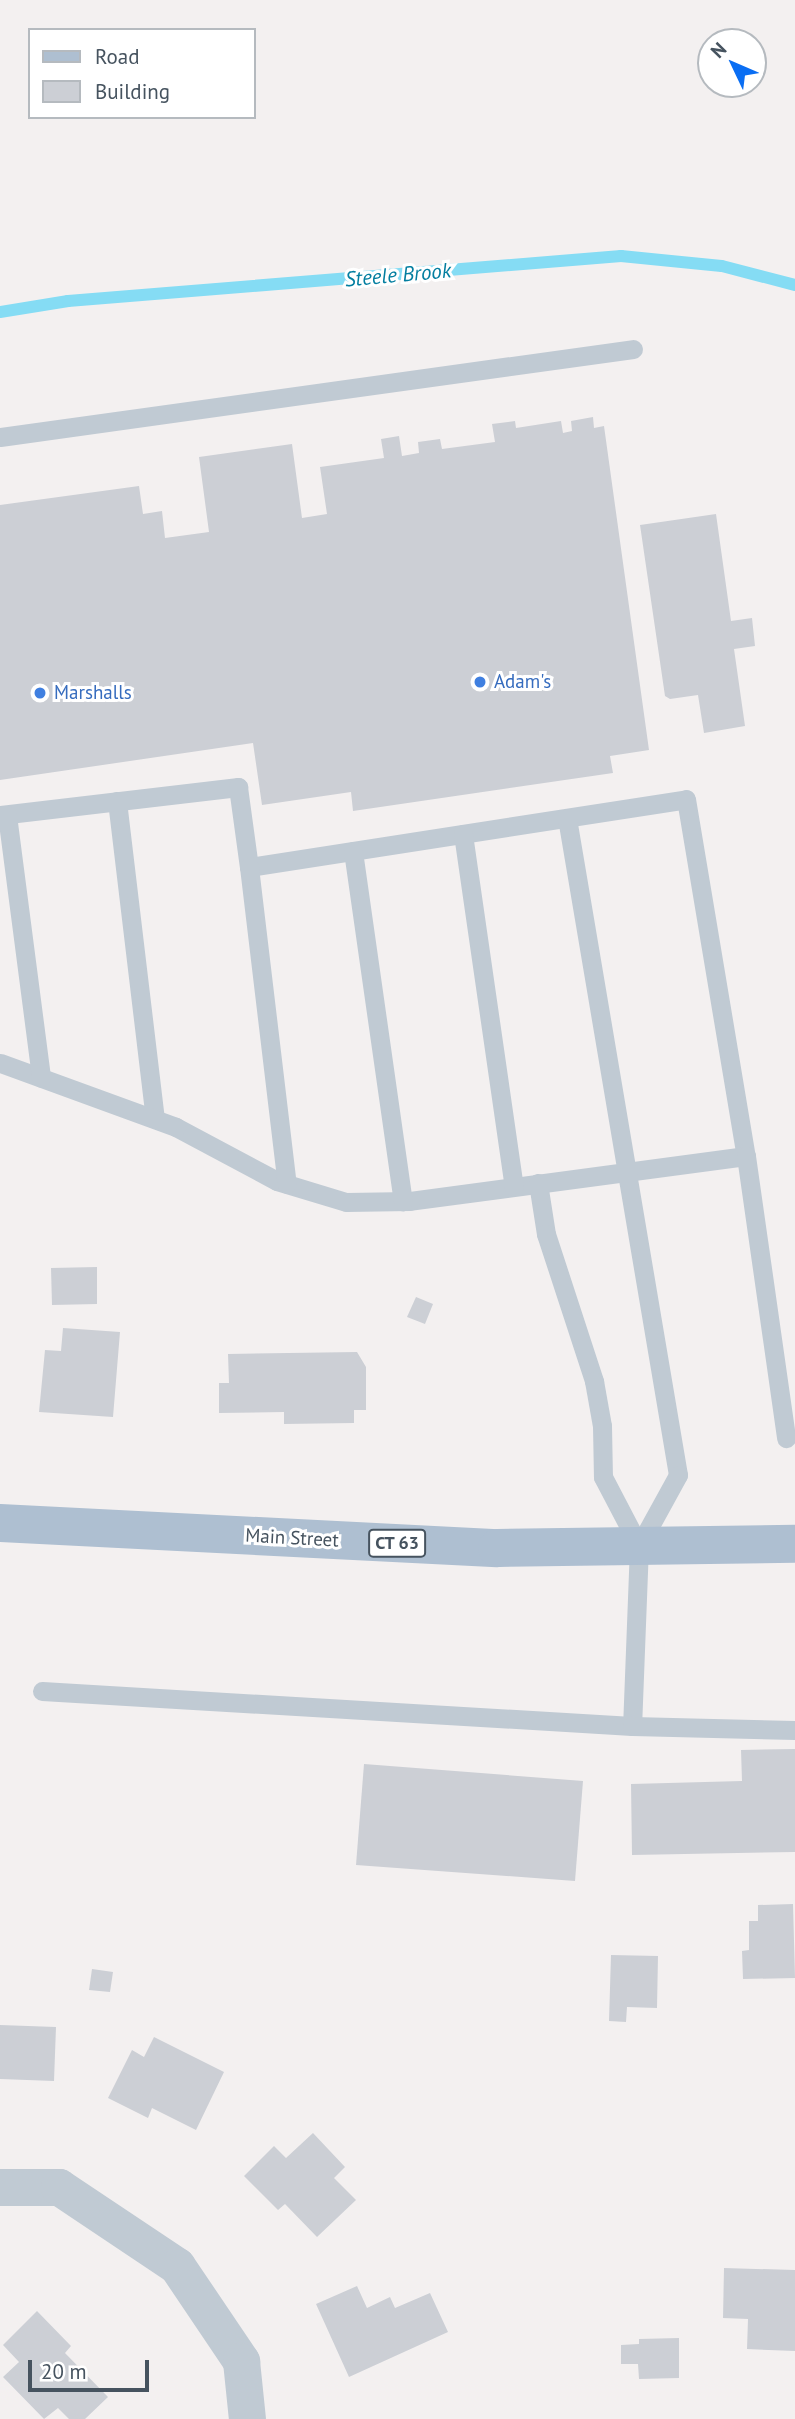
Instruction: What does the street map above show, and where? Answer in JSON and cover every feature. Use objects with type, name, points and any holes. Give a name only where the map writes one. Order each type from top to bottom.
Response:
[{"type":"main road","name":"Main Street","points":[[0,1522],[497,1548],[795,1544]]},
{"type":"street","points":[[0,2187],[58,2187],[177,2266],[241,2361],[247,2419]]},
{"type":"lane","points":[[0,437],[633,349]]},
{"type":"lane","points":[[41,1078],[4,815],[238,787],[287,1184]]},
{"type":"lane","points":[[249,867],[686,799],[746,1156],[786,1438]]},
{"type":"lane","points":[[117,801],[155,1119]]},
{"type":"lane","points":[[567,818],[678,1475],[639,1546],[632,1726]]},
{"type":"lane","points":[[463,834],[514,1186]]},
{"type":"lane","points":[[353,851],[403,1201]]},
{"type":"lane","points":[[0,1063],[155,1119],[287,1184],[346,1202],[403,1201],[746,1156]]},
{"type":"lane","points":[[538,1183],[546,1234],[594,1381],[603,1426],[603,1477],[639,1546]]},
{"type":"lane","points":[[42,1691],[632,1726],[795,1730]]},
{"type":"building","points":[[593,417],[594,428],[604,426],[649,750],[610,756],[613,773],[353,811],[351,792],[262,805],[253,743],[0,780],[0,505],[139,486],[143,514],[162,511],[165,538],[209,532],[199,457],[292,444],[302,518],[327,514],[320,467],[384,458],[381,439],[399,436],[402,456],[419,453],[418,442],[440,439],[442,449],[495,442],[492,424],[515,421],[516,428],[561,421],[563,433],[572,431],[571,421]]},
{"type":"building","points":[[716,514],[731,621],[752,618],[755,646],[734,649],[745,726],[704,733],[698,695],[670,699],[665,696],[640,525]]},
{"type":"building","points":[[97,1267],[97,1304],[52,1305],[51,1268]]},
{"type":"building","points":[[416,1297],[433,1304],[425,1324],[407,1317]]},
{"type":"building","points":[[63,1328],[120,1332],[113,1417],[39,1412],[45,1350],[61,1351]]},
{"type":"building","points":[[357,1352],[366,1367],[366,1410],[354,1410],[354,1423],[284,1424],[284,1412],[219,1413],[219,1383],[229,1383],[228,1354]]},
{"type":"building","points":[[795,1749],[795,1852],[632,1855],[631,1784],[742,1781],[741,1750]]},
{"type":"building","points":[[364,1764],[583,1781],[575,1881],[356,1865]]},
{"type":"building","points":[[793,1904],[795,1978],[743,1979],[742,1951],[749,1950],[749,1921],[758,1921],[758,1905]]},
{"type":"building","points":[[611,1955],[658,1956],[657,2008],[627,2007],[626,2022],[609,2021]]},
{"type":"building","points":[[92,1969],[113,1972],[110,1992],[89,1990]]},
{"type":"building","points":[[0,2025],[56,2027],[54,2081],[0,2079]]},
{"type":"building","points":[[154,2037],[224,2072],[196,2130],[152,2108],[148,2118],[108,2098],[132,2050],[144,2057]]},
{"type":"building","points":[[313,2133],[345,2167],[334,2178],[356,2200],[317,2237],[285,2204],[278,2210],[244,2176],[274,2146],[286,2158]]},
{"type":"building","points":[[724,2268],[795,2270],[795,2351],[747,2349],[748,2319],[723,2318]]},
{"type":"building","points":[[357,2286],[367,2308],[390,2297],[395,2308],[430,2293],[448,2332],[349,2377],[316,2304]]},
{"type":"building","points":[[37,2311],[71,2346],[65,2353],[108,2397],[85,2419],[69,2419],[58,2408],[44,2419],[3,2377],[19,2362],[3,2345]]},
{"type":"building","points":[[679,2338],[679,2378],[639,2379],[638,2364],[621,2364],[621,2345],[639,2344],[639,2339]]},
{"type":"waterway","name":"Steele Brook","points":[[0,312],[68,301],[621,256],[722,266],[795,285]]},
{"type":"place","name":"Adam's","points":[[480,682]]},
{"type":"place","name":"Marshalls","points":[[40,693]]}]
